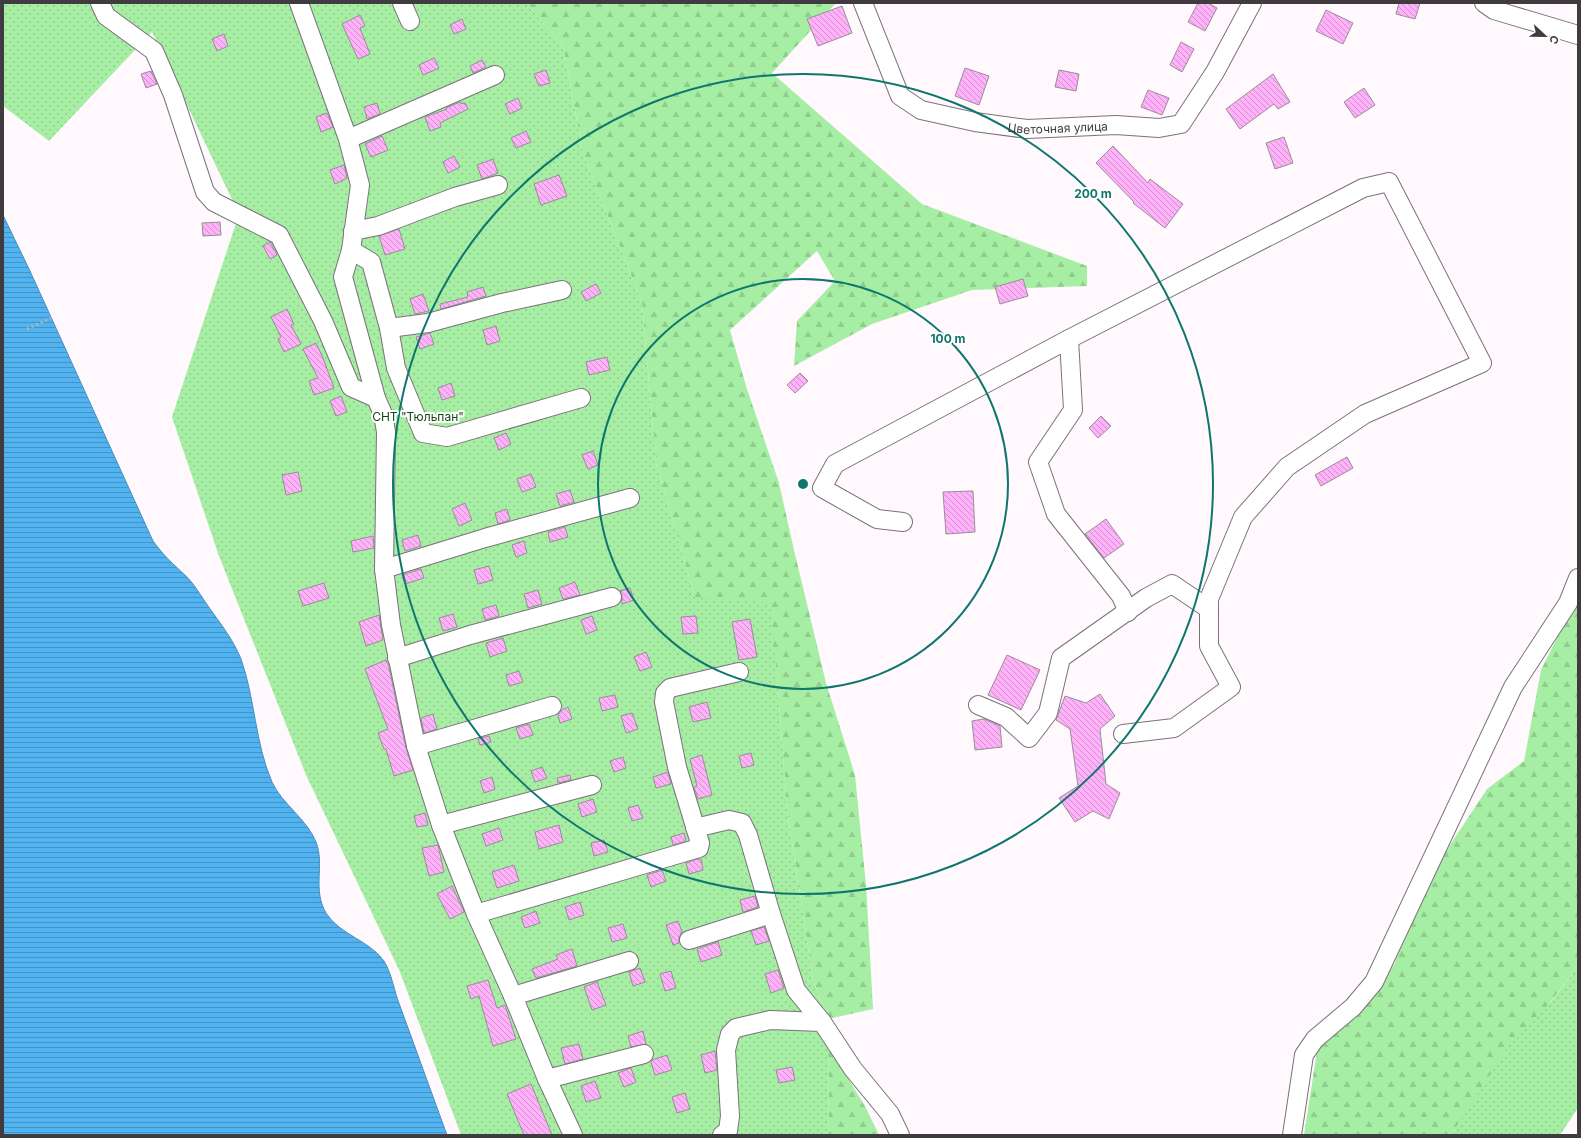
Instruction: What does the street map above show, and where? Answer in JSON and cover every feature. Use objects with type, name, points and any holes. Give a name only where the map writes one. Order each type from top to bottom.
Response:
[{"type":"street","points":[[100,3],[106,16],[154,51],[173,95],[205,192],[214,202],[279,235],[323,321],[351,387],[376,398]]},
{"type":"street","points":[[299,3],[348,139],[360,185],[351,250],[343,277],[376,398],[383,414],[386,432],[384,569],[397,658],[416,746],[441,825],[476,914],[513,996],[547,1079],[573,1135]]},
{"type":"street","points":[[402,3],[410,21]]},
{"type":"street","name":"Цветочная улица","points":[[863,3],[900,96],[921,110],[975,122],[1027,129],[1116,125],[1159,128],[1181,124],[1215,72],[1252,3]]},
{"type":"street","points":[[1484,3],[1494,10],[1578,35]]},
{"type":"street","points":[[348,139],[495,75]]},
{"type":"street","points":[[903,522],[877,519],[822,488],[834,464],[1069,339],[1363,188],[1388,182],[1482,363],[1365,414],[1287,467],[1243,517],[1209,599],[1209,646],[1231,687],[1174,728],[1123,734]]},
{"type":"street","points":[[354,231],[378,226],[455,198],[498,185]]},
{"type":"street","points":[[351,250],[371,262],[389,328],[396,368],[423,433],[447,437],[581,398]]},
{"type":"street","points":[[389,328],[428,323],[502,303],[562,290]]},
{"type":"street","points":[[1069,339],[1073,410],[1038,462],[1056,514],[1121,596],[1128,612]]},
{"type":"street","points":[[384,569],[485,538],[630,498]]},
{"type":"street","points":[[1292,1135],[1304,1055],[1315,1039],[1353,1007],[1374,982],[1513,687],[1568,603],[1578,578]]},
{"type":"street","points":[[978,705],[1006,717],[1030,738],[1048,713],[1061,658],[1146,598],[1172,584],[1209,609]]},
{"type":"street","points":[[397,658],[470,635],[612,597]]},
{"type":"street","points":[[476,914],[699,848],[700,843],[677,767],[664,702],[665,693],[670,688],[739,672]]},
{"type":"street","points":[[416,746],[552,706]]},
{"type":"street","points":[[441,825],[592,785]]},
{"type":"street","points":[[695,828],[729,820],[742,823],[748,835],[771,914],[796,990],[822,1022],[853,1069],[890,1114],[900,1135]]},
{"type":"street","points":[[689,940],[771,914]]},
{"type":"street","points":[[513,996],[629,961]]},
{"type":"street","points":[[722,1135],[728,1131],[730,1116],[726,1050],[730,1034],[736,1028],[770,1020],[822,1022]]},
{"type":"street","points":[[547,1079],[644,1054]]},
{"type":"path","points":[[27,329],[51,318]]},
{"type":"green space","name":"СНТ \"Тюльпан\"","points":[[3,3],[526,3],[563,46],[583,153],[642,303],[656,463],[695,597],[770,603],[787,810],[813,980],[828,1019],[829,1135],[461,1135],[400,972],[306,775],[219,556],[172,417],[239,214],[152,32],[49,141],[3,106]]},
{"type":"green space","points":[[526,3],[836,3],[772,73],[922,204],[1087,266],[1087,286],[972,290],[872,324],[794,366],[797,321],[835,281],[817,251],[730,330],[746,386],[779,483],[826,683],[855,775],[866,885],[873,1009],[828,1019],[813,980],[787,810],[777,675],[695,597],[656,463],[642,303],[583,153],[563,46]]},
{"type":"green space","points":[[1578,596],[1578,966],[1451,1135],[1304,1135],[1317,1051],[1348,1022],[1394,965],[1412,914],[1450,845],[1487,789],[1524,761],[1541,670]]},
{"type":"green space","points":[[1578,966],[1578,1108],[1560,1135],[1451,1135],[1509,1045],[1552,1001]]},
{"type":"green space","points":[[828,1045],[866,1108],[879,1135],[829,1135]]},
{"type":"water","points":[[3,215],[153,541],[165,556],[192,583],[226,631],[238,652],[246,674],[258,736],[266,767],[272,782],[276,790],[307,826],[316,842],[319,859],[319,886],[322,904],[332,921],[371,948],[378,954],[387,966],[447,1135],[3,1135]]},
{"type":"building","points":[[1198,3],[1208,3],[1217,8],[1205,31],[1188,22]]},
{"type":"building","points":[[1399,3],[1420,3],[1415,19],[1396,14]]},
{"type":"building","points":[[842,6],[852,33],[818,46],[807,19]]},
{"type":"building","points":[[1326,10],[1353,23],[1343,44],[1316,31]]},
{"type":"building","points":[[360,15],[365,26],[360,28],[370,54],[358,59],[342,24]]},
{"type":"building","points":[[462,19],[466,29],[454,34],[450,25]]},
{"type":"building","points":[[224,34],[228,46],[217,51],[212,39]]},
{"type":"building","points":[[1181,42],[1194,49],[1182,72],[1170,65]]},
{"type":"building","points":[[434,58],[439,68],[423,75],[419,65]]},
{"type":"building","points":[[482,60],[486,67],[473,73],[470,66]]},
{"type":"building","points":[[965,68],[989,76],[979,105],[955,96]]},
{"type":"building","points":[[546,70],[550,83],[539,86],[534,74]]},
{"type":"building","points":[[1059,70],[1079,74],[1076,91],[1055,87]]},
{"type":"building","points":[[151,71],[157,84],[146,88],[141,74]]},
{"type":"building","points":[[1273,74],[1290,102],[1278,109],[1274,104],[1240,129],[1226,109]]},
{"type":"building","points":[[1364,88],[1375,105],[1355,118],[1344,102]]},
{"type":"building","points":[[1148,90],[1169,98],[1162,115],[1141,107]]},
{"type":"building","points":[[518,98],[522,108],[510,114],[505,104]]},
{"type":"building","points":[[460,102],[461,104],[465,103],[468,109],[440,123],[441,127],[430,131],[425,117],[447,109],[446,108]]},
{"type":"building","points":[[377,103],[380,114],[367,119],[364,107]]},
{"type":"building","points":[[327,113],[333,127],[321,132],[316,117]]},
{"type":"building","points":[[526,131],[531,142],[516,148],[511,138]]},
{"type":"building","points":[[382,136],[388,150],[371,157],[365,144]]},
{"type":"building","points":[[1284,137],[1293,163],[1275,169],[1266,143]]},
{"type":"building","points":[[1113,146],[1148,183],[1150,179],[1183,204],[1165,228],[1133,203],[1134,202],[1096,163]]},
{"type":"building","points":[[454,156],[460,167],[448,173],[443,162]]},
{"type":"building","points":[[493,159],[498,173],[482,179],[477,165]]},
{"type":"building","points":[[344,165],[347,178],[335,184],[330,170]]},
{"type":"building","points":[[559,175],[567,196],[541,205],[534,184]]},
{"type":"building","points":[[220,222],[221,235],[203,236],[202,223]]},
{"type":"building","points":[[399,229],[405,249],[385,255],[379,236]]},
{"type":"building","points":[[270,242],[277,255],[270,259],[263,246]]},
{"type":"building","points":[[1023,279],[1028,296],[1000,304],[995,287]]},
{"type":"building","points":[[596,284],[601,293],[586,301],[581,292]]},
{"type":"building","points":[[483,287],[486,296],[441,309],[440,304],[468,297],[467,292]]},
{"type":"building","points":[[423,294],[429,311],[415,314],[410,299]]},
{"type":"building","points":[[287,309],[294,324],[291,325],[301,344],[284,352],[278,339],[281,337],[271,317]]},
{"type":"building","points":[[496,326],[500,341],[487,345],[483,330]]},
{"type":"building","points":[[430,333],[434,344],[420,349],[416,337]]},
{"type":"building","points":[[316,343],[334,388],[314,395],[309,381],[318,378],[303,349]]},
{"type":"building","points":[[607,357],[610,370],[589,375],[586,362]]},
{"type":"building","points":[[800,373],[808,381],[795,393],[787,385]]},
{"type":"building","points":[[451,383],[455,396],[442,400],[438,388]]},
{"type":"building","points":[[341,396],[347,412],[336,416],[330,401]]},
{"type":"building","points":[[1101,416],[1111,426],[1098,438],[1089,428]]},
{"type":"building","points":[[506,433],[511,444],[499,450],[494,438]]},
{"type":"building","points":[[593,451],[598,465],[588,469],[582,455]]},
{"type":"building","points":[[1347,457],[1353,468],[1321,486],[1315,475]]},
{"type":"building","points":[[298,472],[302,491],[286,495],[282,475]]},
{"type":"building","points":[[531,474],[536,487],[522,492],[517,479]]},
{"type":"building","points":[[570,490],[574,502],[560,506],[556,494]]},
{"type":"building","points":[[973,491],[975,532],[946,534],[943,492]]},
{"type":"building","points":[[465,503],[472,520],[459,526],[452,509]]},
{"type":"building","points":[[507,509],[510,520],[498,524],[495,513]]},
{"type":"building","points":[[1106,519],[1124,544],[1104,558],[1085,534]]},
{"type":"building","points":[[565,527],[568,537],[550,542],[548,532]]},
{"type":"building","points":[[418,535],[421,546],[405,551],[402,540]]},
{"type":"building","points":[[373,536],[374,548],[353,552],[351,541]]},
{"type":"building","points":[[524,541],[527,553],[516,557],[512,545]]},
{"type":"building","points":[[489,566],[493,580],[478,584],[474,570]]},
{"type":"building","points":[[421,569],[424,578],[405,584],[402,575]]},
{"type":"building","points":[[575,582],[580,595],[563,599],[559,588]]},
{"type":"building","points":[[324,583],[329,598],[303,606],[298,591]]},
{"type":"building","points":[[630,588],[634,600],[622,604],[622,595],[620,591]]},
{"type":"building","points":[[538,590],[542,604],[528,608],[524,594]]},
{"type":"building","points":[[496,605],[499,616],[485,620],[482,609]]},
{"type":"building","points":[[453,614],[457,627],[443,631],[439,618]]},
{"type":"building","points":[[379,615],[383,640],[366,646],[359,622]]},
{"type":"building","points":[[592,616],[597,630],[586,634],[581,620]]},
{"type":"building","points":[[696,616],[698,633],[683,634],[681,617]]},
{"type":"building","points":[[750,619],[757,657],[739,660],[732,622]]},
{"type":"building","points":[[503,638],[507,651],[490,657],[486,643]]},
{"type":"building","points":[[646,652],[652,667],[640,671],[634,657]]},
{"type":"building","points":[[1007,655],[1040,670],[1021,710],[988,695]]},
{"type":"building","points":[[386,660],[389,667],[406,748],[413,770],[394,776],[386,749],[384,749],[378,733],[388,729],[365,669]]},
{"type":"building","points":[[519,671],[523,682],[509,686],[506,675]]},
{"type":"building","points":[[1100,694],[1115,716],[1100,729],[1106,784],[1120,793],[1109,819],[1093,811],[1075,822],[1059,798],[1078,786],[1070,729],[1056,720],[1065,696],[1086,703]]},
{"type":"building","points":[[615,695],[618,707],[602,711],[599,698]]},
{"type":"building","points":[[707,702],[711,718],[693,722],[689,707]]},
{"type":"building","points":[[568,707],[572,719],[560,723],[558,715],[562,710]]},
{"type":"building","points":[[632,713],[638,729],[626,733],[621,716]]},
{"type":"building","points":[[433,714],[437,729],[424,733],[421,718]]},
{"type":"building","points":[[984,719],[1000,726],[1002,747],[975,750],[972,721]]},
{"type":"building","points":[[529,724],[533,735],[520,739],[516,728]]},
{"type":"building","points":[[489,736],[491,742],[480,745],[478,739]]},
{"type":"building","points":[[751,753],[754,765],[742,768],[739,756]]},
{"type":"building","points":[[702,755],[712,795],[698,799],[694,787],[697,786],[690,759]]},
{"type":"building","points":[[623,757],[626,768],[614,772],[610,761]]},
{"type":"building","points":[[542,767],[547,778],[535,782],[531,771]]},
{"type":"building","points":[[668,772],[671,784],[656,788],[653,777]]},
{"type":"building","points":[[570,775],[571,780],[558,783],[557,778]]},
{"type":"building","points":[[492,777],[495,789],[484,793],[480,781]]},
{"type":"building","points":[[593,799],[597,812],[582,817],[578,804]]},
{"type":"building","points":[[638,805],[643,818],[632,821],[628,808]]},
{"type":"building","points":[[425,813],[428,825],[417,827],[414,816]]},
{"type":"building","points":[[559,825],[563,842],[539,849],[535,832]]},
{"type":"building","points":[[499,828],[503,840],[486,846],[482,834]]},
{"type":"building","points":[[684,833],[686,841],[673,845],[671,837]]},
{"type":"building","points":[[604,840],[608,852],[594,856],[591,843]]},
{"type":"building","points":[[438,845],[444,872],[429,876],[422,848]]},
{"type":"building","points":[[701,859],[703,870],[689,874],[686,863]]},
{"type":"building","points":[[514,865],[519,881],[497,888],[492,872]]},
{"type":"building","points":[[662,870],[666,881],[651,887],[647,875]]},
{"type":"building","points":[[452,886],[464,912],[450,919],[437,894]]},
{"type":"building","points":[[755,896],[758,907],[743,912],[740,900]]},
{"type":"building","points":[[580,902],[584,915],[569,920],[565,907]]},
{"type":"building","points":[[536,911],[540,923],[525,928],[521,917]]},
{"type":"building","points":[[678,921],[682,932],[679,937],[679,943],[673,945],[666,925]]},
{"type":"building","points":[[623,924],[627,938],[612,942],[608,928]]},
{"type":"building","points":[[764,927],[769,941],[756,945],[751,931]]},
{"type":"building","points":[[718,942],[722,955],[701,962],[697,949]]},
{"type":"building","points":[[572,949],[577,966],[536,978],[532,969],[558,959],[556,955]]},
{"type":"building","points":[[640,968],[645,982],[633,986],[629,972]]},
{"type":"building","points":[[778,970],[784,988],[771,993],[765,974]]},
{"type":"building","points":[[671,971],[676,988],[665,991],[660,974]]},
{"type":"building","points":[[488,980],[497,1008],[505,1005],[516,1039],[493,1046],[479,996],[471,999],[467,986]]},
{"type":"building","points":[[597,982],[606,1005],[592,1010],[584,987]]},
{"type":"building","points":[[643,1031],[646,1044],[631,1047],[628,1036]]},
{"type":"building","points":[[579,1044],[583,1059],[565,1064],[561,1048]]},
{"type":"building","points":[[715,1051],[717,1070],[705,1073],[701,1055]]},
{"type":"building","points":[[667,1055],[672,1070],[655,1075],[651,1062],[652,1060]]},
{"type":"building","points":[[792,1067],[795,1080],[779,1083],[776,1070]]},
{"type":"building","points":[[631,1068],[636,1082],[624,1087],[618,1073]]},
{"type":"building","points":[[595,1081],[601,1098],[586,1102],[581,1086]]},
{"type":"building","points":[[531,1084],[552,1135],[524,1135],[507,1094]]},
{"type":"building","points":[[685,1093],[690,1109],[677,1113],[672,1097]]}]
